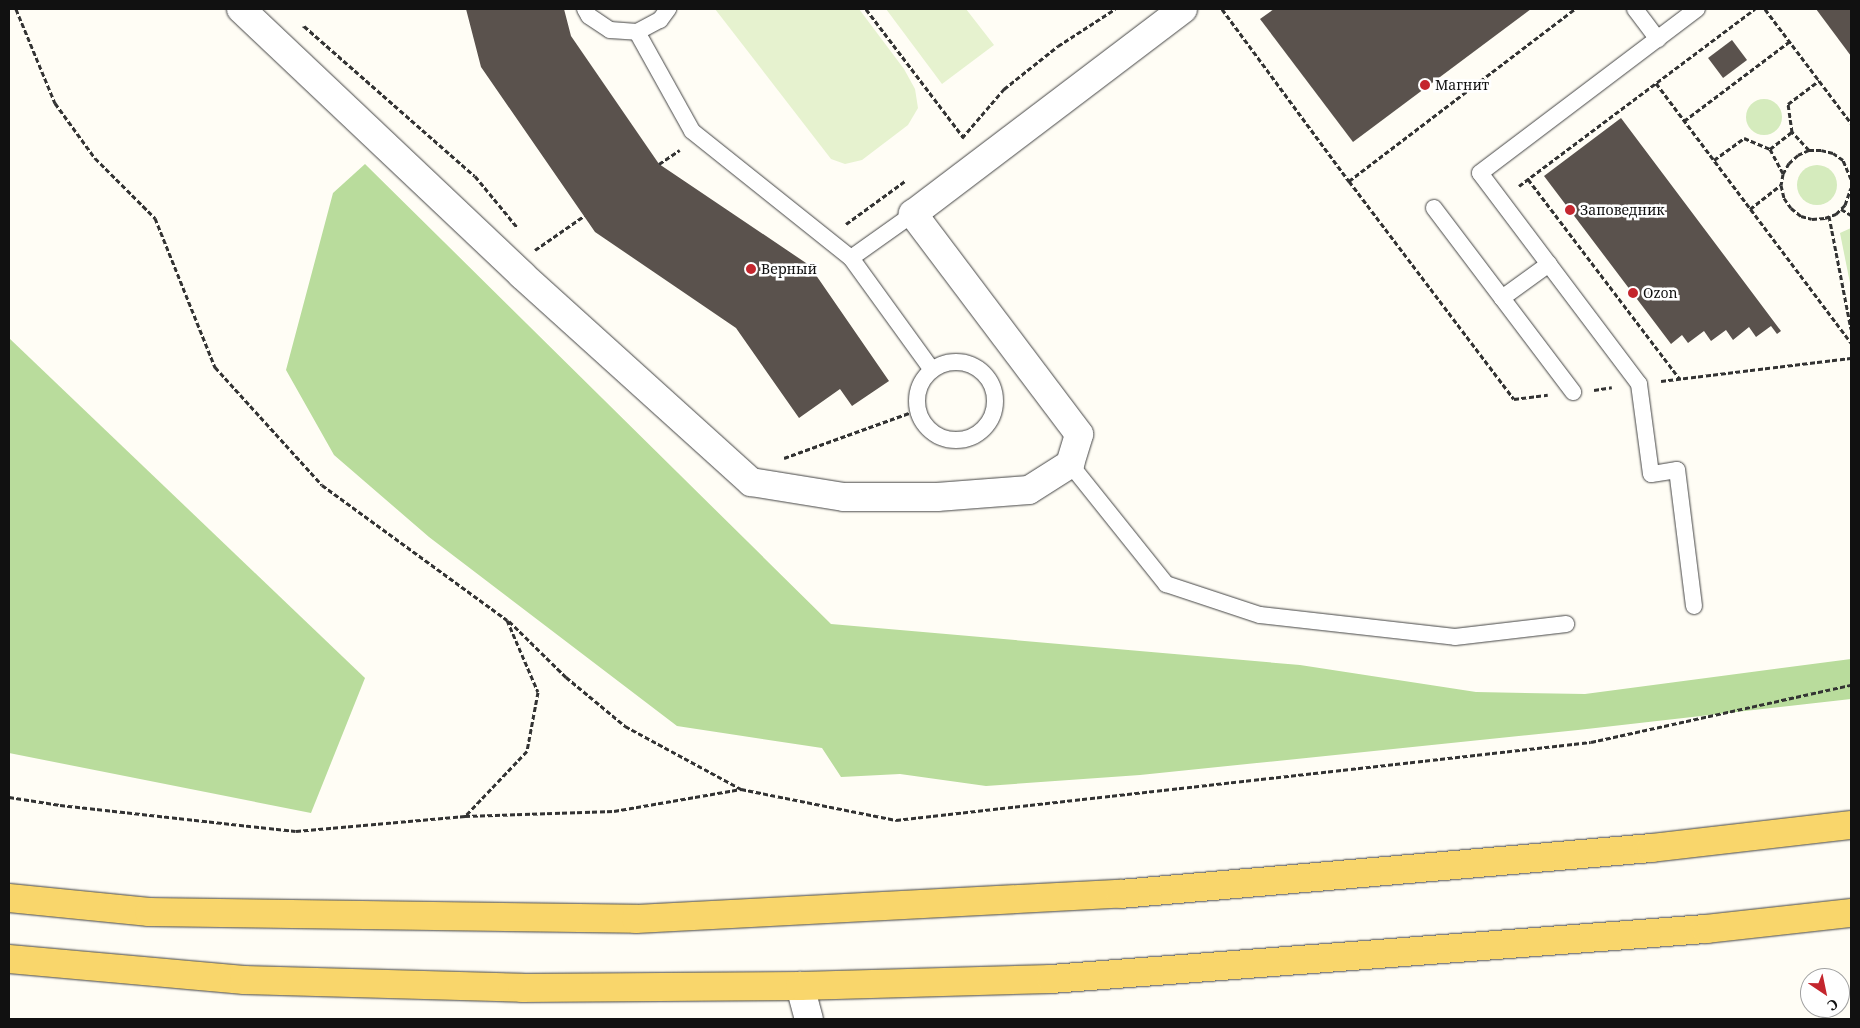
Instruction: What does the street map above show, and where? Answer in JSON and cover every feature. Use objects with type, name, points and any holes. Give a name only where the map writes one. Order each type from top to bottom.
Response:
[{"type":"main road","points":[[9,898],[149,912],[636,919],[1120,894],[1651,848],[1851,825]]},
{"type":"main road","points":[[9,959],[244,980],[522,988],[800,986],[1051,979],[1696,930],[1851,914]]},
{"type":"street","points":[[241,9],[522,275],[750,482],[844,497],[937,497],[1030,490],[1070,464],[1079,434],[913,214],[1183,9]]},
{"type":"street","points":[[800,986],[809,1019]]},
{"type":"lane","points":[[585,9],[589,16],[610,30],[637,32],[660,20],[668,9]]},
{"type":"lane","points":[[1635,9],[1658,38]]},
{"type":"lane","points":[[1694,606],[1677,470],[1651,474],[1639,384],[1480,172],[1697,9]]},
{"type":"lane","points":[[637,32],[692,131],[851,258],[932,370]]},
{"type":"lane","points":[[1434,208],[1573,392]]},
{"type":"lane","points":[[851,258],[913,214]]},
{"type":"lane","points":[[1502,298],[1549,264]]},
{"type":"lane","points":[[953,362],[975,366],[991,382],[996,404],[991,418],[988,424],[970,438],[948,440],[928,429],[917,410],[919,388],[932,370],[953,362]]},
{"type":"lane","points":[[1070,464],[1166,584],[1260,615],[1455,637],[1566,624]]},
{"type":"path","points":[[16,9],[55,103],[96,158],[155,218],[215,367],[322,485],[507,620],[566,677],[625,726],[741,789],[896,820],[1591,742],[1851,685]]},
{"type":"path","points":[[866,9],[963,137]]},
{"type":"path","points":[[957,142],[1004,89],[1058,46],[1116,9]]},
{"type":"path","points":[[1222,9],[1514,400],[1851,358]]},
{"type":"path","points":[[1349,181],[1575,9]]},
{"type":"path","points":[[1501,200],[1754,9]]},
{"type":"path","points":[[1765,9],[1851,123]]},
{"type":"path","points":[[300,65],[304,26],[475,176],[523,235]]},
{"type":"path","points":[[1684,121],[1790,42]]},
{"type":"path","points":[[1809,150],[1792,132],[1788,104],[1819,80]]},
{"type":"path","points":[[1656,83],[1851,343]]},
{"type":"path","points":[[1770,149],[1792,132]]},
{"type":"path","points":[[1714,160],[1744,138],[1770,149],[1783,174]]},
{"type":"path","points":[[1851,179],[1842,160],[1833,153],[1809,150],[1798,155],[1789,163],[1783,174],[1781,185],[1788,203],[1801,216],[1812,219],[1829,216],[1841,209],[1850,195],[1851,188]]},
{"type":"path","points":[[827,238],[906,180]]},
{"type":"path","points":[[1528,180],[1680,379]]},
{"type":"path","points":[[1750,208],[1781,185]]},
{"type":"path","points":[[1841,209],[1851,216]]},
{"type":"path","points":[[535,250],[584,216]]},
{"type":"path","points":[[1829,216],[1851,329]]},
{"type":"path","points":[[529,243],[541,258]]},
{"type":"path","points":[[783,458],[917,410]]},
{"type":"path","points":[[465,816],[527,751],[538,692],[507,620]]},
{"type":"path","points":[[9,797],[60,806],[296,831],[465,816],[614,811],[741,789]]},
{"type":"green space","points":[[715,9],[859,9],[904,69],[915,89],[918,108],[908,125],[862,160],[845,164],[831,159]]},
{"type":"green space","points":[[886,9],[966,9],[994,45],[942,84]]},
{"type":"green space","points":[[1764,99],[1776,105],[1782,117],[1776,129],[1764,135],[1752,129],[1746,117],[1752,105]]},
{"type":"green space","points":[[365,164],[831,624],[1300,665],[1476,692],[1585,694],[1851,659],[1851,699],[1578,730],[1140,775],[986,786],[900,774],[841,777],[822,748],[677,726],[429,537],[334,455],[286,370],[333,193]]},
{"type":"green space","points":[[1821,165],[1828,168],[1834,174],[1837,185],[1836,193],[1828,202],[1821,205],[1813,205],[1806,202],[1798,193],[1797,181],[1800,174],[1809,166]]},
{"type":"green space","points":[[1851,228],[1851,288],[1840,233]]},
{"type":"green space","points":[[9,338],[365,678],[311,813],[9,753]]},
{"type":"building","points":[[466,9],[564,9],[571,36],[659,164],[809,265],[889,381],[852,406],[840,389],[799,418],[736,328],[595,232],[481,67]]},
{"type":"building","points":[[1274,9],[1531,9],[1353,142],[1260,19]]},
{"type":"building","points":[[1816,9],[1851,9],[1851,56]]},
{"type":"building","points":[[1732,40],[1747,60],[1723,78],[1708,58]]},
{"type":"building","points":[[1621,118],[1781,331],[1777,334],[1771,326],[1756,337],[1749,327],[1733,340],[1726,330],[1711,341],[1704,331],[1688,343],[1682,335],[1671,344],[1544,176]]},
{"type":"place","name":"Магнит","points":[[1425,85]]},
{"type":"place","name":"Заповедник","points":[[1570,210]]},
{"type":"place","name":"Верный","points":[[751,269]]},
{"type":"place","name":"Ozon","points":[[1633,293]]}]
